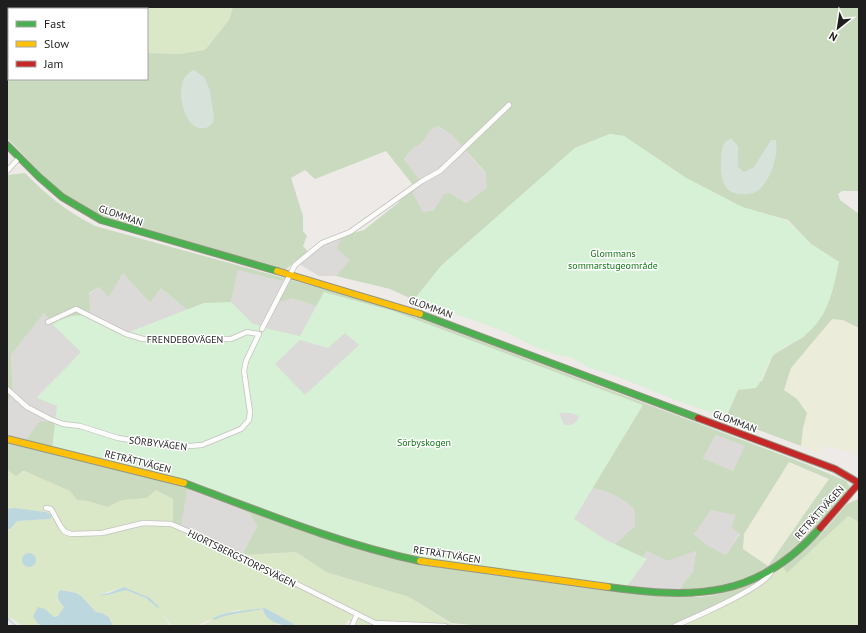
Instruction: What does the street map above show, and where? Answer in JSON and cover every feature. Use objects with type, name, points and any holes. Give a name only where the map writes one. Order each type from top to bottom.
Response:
[{"type":"main road","name":"GLOMMAN","points":[[7,145],[64,199],[101,220],[372,298],[432,318],[835,469],[859,483]]},
{"type":"main road","name":"RETRÄTTVÄGEN","points":[[7,439],[175,480],[340,540],[384,553],[427,562],[554,580],[630,590],[686,594],[730,588],[771,571],[809,540],[859,483]]},
{"type":"street","name":"SÖRBYVÄGEN","points":[[7,389],[28,407],[50,419],[63,424],[80,426],[118,438],[176,446],[202,445],[241,429],[248,420],[250,412],[244,371],[246,361],[260,331],[277,303],[295,265],[322,243],[350,232],[422,181],[446,166],[509,105]]},
{"type":"street","points":[[7,171],[19,158]]},
{"type":"street","name":"FRENDEBOVÄGEN","points":[[48,322],[76,309],[126,334],[143,339],[231,339],[245,333],[260,331]]},
{"type":"street","name":"HJORTSBERGSTORPSVÄGEN","points":[[46,508],[51,509],[65,532],[71,534],[84,532],[95,534],[143,523],[171,524],[206,539],[357,614],[382,624],[445,626]]},
{"type":"street","points":[[675,626],[729,601],[770,575],[771,571]]},
{"type":"street","points":[[352,626],[357,614]]},
{"type":"shaded area","points":[[75,7],[76,8],[20,8]]},
{"type":"shaded area","points":[[194,70],[205,78],[210,91],[214,118],[213,123],[206,128],[197,128],[191,122],[182,104],[182,83],[187,75]]},
{"type":"shaded area","points":[[438,126],[451,134],[485,173],[487,188],[466,203],[449,193],[434,210],[423,212],[413,193],[420,180],[404,161],[411,150],[423,142],[430,130]]},
{"type":"shaded area","points":[[731,138],[738,146],[738,167],[744,172],[754,167],[771,140],[776,140],[777,146],[775,161],[772,169],[765,183],[754,193],[736,193],[726,188],[723,183],[721,171],[722,149],[725,142]]},
{"type":"shaded area","points":[[342,236],[351,260],[336,276],[319,276],[299,264],[326,242]]},
{"type":"shaded area","points":[[238,269],[286,282],[292,298],[316,306],[319,317],[345,333],[359,345],[305,395],[275,364],[299,336],[265,328],[252,323],[231,302]]},
{"type":"shaded area","points":[[123,273],[150,303],[161,288],[192,314],[140,341],[91,317],[89,294],[99,287],[109,296]]},
{"type":"shaded area","points":[[44,313],[52,324],[81,352],[37,397],[57,406],[55,422],[40,421],[26,440],[7,436],[7,402],[13,394],[11,355]]},
{"type":"shaded area","points":[[559,413],[571,413],[579,416],[577,421],[572,425],[564,425]]},
{"type":"shaded area","points":[[716,435],[746,446],[733,471],[703,458]]},
{"type":"shaded area","points":[[582,486],[601,489],[615,494],[634,508],[635,526],[613,547],[569,525]]},
{"type":"shaded area","points":[[186,490],[220,499],[250,514],[257,526],[242,555],[181,527]]},
{"type":"shaded area","points":[[711,510],[737,514],[740,533],[726,555],[707,545],[694,534]]},
{"type":"shaded area","points":[[696,550],[693,572],[683,584],[680,591],[624,586],[647,551],[667,561]]},
{"type":"green space","points":[[233,7],[229,20],[205,50],[179,54],[148,53],[148,8],[124,8]]},
{"type":"green space","points":[[233,7],[859,7],[859,191],[842,191],[838,194],[840,200],[859,214],[859,328],[843,320],[832,319],[791,368],[784,390],[797,399],[807,413],[803,428],[801,446],[743,424],[731,418],[728,412],[738,390],[762,381],[773,355],[805,336],[839,262],[811,244],[788,220],[742,207],[686,178],[624,136],[610,134],[575,148],[441,266],[414,300],[390,289],[336,276],[350,260],[337,249],[342,236],[364,230],[398,203],[413,185],[386,151],[315,179],[305,170],[291,178],[303,216],[303,231],[307,236],[303,246],[308,252],[285,270],[133,229],[97,215],[79,206],[57,190],[7,138],[8,18],[8,80],[148,80],[148,53],[179,54],[205,50],[229,20]],"holes":[[[438,126],[451,134],[485,172],[487,188],[466,203],[449,193],[444,194],[434,210],[423,212],[413,193],[420,180],[404,160],[411,150],[423,142],[430,130]]]},
{"type":"green space","name":"Glommans sommarstugeområde","points":[[610,134],[624,136],[686,178],[742,207],[786,220],[811,244],[839,262],[835,283],[829,302],[819,320],[804,336],[780,350],[773,356],[756,388],[738,390],[726,417],[686,404],[616,376],[590,368],[570,357],[557,355],[535,347],[508,333],[490,326],[414,300],[441,266],[575,148]]},
{"type":"green space","name":"Sörbyskogen","points":[[25,173],[41,189],[58,202],[95,226],[389,307],[806,464],[846,481],[850,487],[847,493],[811,535],[791,555],[769,571],[737,584],[702,590],[680,591],[683,584],[693,572],[696,551],[667,561],[647,551],[624,586],[438,562],[366,546],[338,537],[227,494],[7,437],[26,440],[40,421],[55,422],[57,406],[37,398],[81,352],[52,324],[44,313],[11,355],[13,394],[7,402],[7,175]],"holes":[[[238,270],[286,282],[277,303],[292,298],[316,306],[319,317],[307,335],[328,348],[345,333],[359,345],[305,395],[275,364],[300,336],[265,328],[252,323],[231,302]],[[123,273],[150,303],[161,288],[192,314],[122,337],[91,317],[89,293],[99,287],[109,297]],[[716,435],[745,446],[733,471],[703,458]],[[789,462],[829,479],[768,566],[743,549],[744,534]],[[582,486],[598,489],[621,499],[634,508],[635,526],[613,546],[551,513]],[[711,510],[736,515],[731,527],[740,534],[726,555],[707,545],[694,534]]]},
{"type":"green space","name":"Sörbyskogen","points":[[324,292],[393,311],[643,405],[574,519],[606,540],[647,559],[627,586],[449,564],[406,555],[357,542],[150,470],[52,449],[57,406],[37,398],[81,352],[52,324],[73,316],[90,317],[126,335],[129,332],[204,303],[231,302],[252,323],[265,328],[300,336]],"holes":[[[345,333],[359,345],[305,395],[275,364],[300,340],[328,348]]]},
{"type":"green space","points":[[832,319],[843,320],[859,328],[859,458],[851,452],[824,446],[821,454],[801,446],[803,428],[807,413],[784,390],[791,368]]},
{"type":"green space","points":[[7,442],[165,479],[336,541],[365,550],[437,567],[551,583],[662,596],[699,597],[715,595],[744,587],[766,576],[722,604],[672,626],[485,626],[451,623],[409,597],[326,572],[296,552],[242,555],[257,526],[250,514],[220,499],[187,490],[181,527],[173,524],[173,499],[156,490],[147,498],[122,500],[108,507],[88,501],[77,500],[70,491],[27,472],[23,471],[16,476],[7,470]]},
{"type":"green space","points":[[789,462],[829,479],[768,566],[743,549],[744,534]]},
{"type":"green space","points":[[7,470],[13,473],[27,472],[70,491],[77,500],[89,501],[108,507],[122,500],[147,498],[156,489],[173,499],[173,526],[201,538],[352,613],[351,621],[348,620],[345,626],[293,626],[294,624],[265,608],[246,611],[237,610],[217,616],[215,620],[227,615],[263,609],[274,622],[280,626],[200,626],[212,620],[208,620],[197,626],[176,626],[170,624],[160,609],[170,626],[113,626],[107,615],[96,612],[86,601],[62,590],[57,597],[58,601],[64,607],[58,616],[54,617],[48,613],[38,624],[42,626],[22,626],[12,618],[10,619],[7,617],[7,530],[9,530],[17,521],[49,519],[46,512],[7,509]],"holes":[[[124,587],[150,598],[159,607],[146,598],[126,589],[107,595],[98,595]]]},
{"type":"green space","points":[[858,499],[859,522],[848,516],[787,573],[783,567],[821,534],[847,504]]},
{"type":"green space","points":[[848,516],[859,522],[859,626],[672,626],[764,582],[783,566],[787,572]]},
{"type":"green space","points":[[296,552],[326,572],[409,597],[454,626],[356,626],[361,615],[242,555]]},
{"type":"water","points":[[14,508],[46,512],[51,515],[51,518],[17,521],[7,530],[7,509]]},
{"type":"water","points":[[29,553],[34,555],[36,560],[34,565],[29,567],[24,565],[22,560],[24,555]]},
{"type":"water","points":[[124,587],[150,598],[159,607],[158,608],[146,598],[126,590],[107,595],[98,595],[109,593]]},
{"type":"water","points":[[60,590],[76,593],[81,596],[96,612],[102,613],[109,617],[113,626],[42,626],[38,624],[33,616],[38,607],[45,609],[54,617],[58,616],[64,607],[58,598]]},
{"type":"water","points":[[265,608],[294,624],[293,626],[284,625],[271,620],[267,617],[263,609],[232,614],[214,620],[213,618],[232,612]]},
{"type":"waterway","points":[[7,618],[16,626]]},
{"type":"traffic: fast","points":[[7,145],[39,177],[62,197],[101,220],[277,271]]},
{"type":"traffic: fast","points":[[420,314],[698,418]]},
{"type":"traffic: fast","points":[[184,483],[272,516],[360,546],[420,561]]},
{"type":"traffic: fast","points":[[608,587],[669,593],[723,589],[749,581],[773,569],[797,551],[820,528]]},
{"type":"traffic: slow","points":[[277,271],[420,314]]},
{"type":"traffic: slow","points":[[7,439],[184,483]]},
{"type":"traffic: slow","points":[[420,561],[608,587]]},
{"type":"traffic: jam","points":[[698,418],[835,469],[859,483]]},
{"type":"traffic: jam","points":[[820,528],[859,483]]}]
